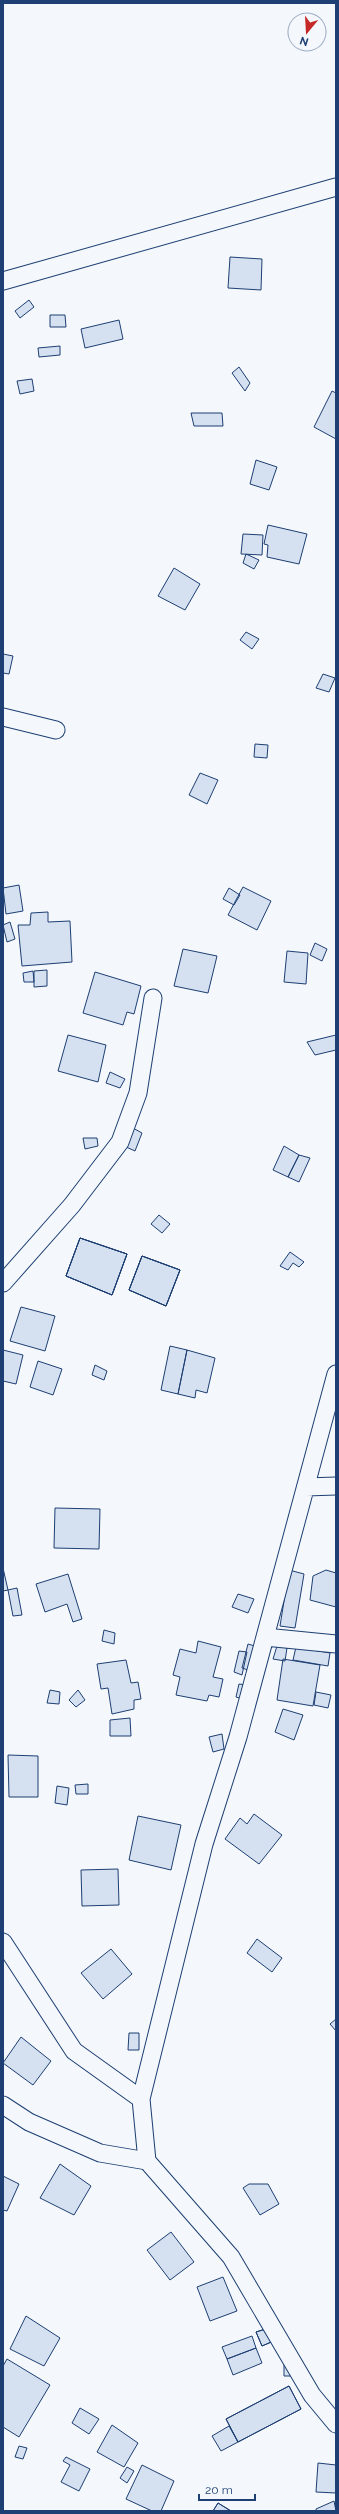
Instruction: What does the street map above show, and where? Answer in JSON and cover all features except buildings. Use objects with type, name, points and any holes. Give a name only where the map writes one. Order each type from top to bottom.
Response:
[{"type":"street","points":[[3,281],[336,187]]},
{"type":"street","points":[[3,717],[56,730]]},
{"type":"street","points":[[3,1283],[72,1205],[120,1142],[138,1093],[153,998]]},
{"type":"street","points":[[336,1374],[238,1737],[204,1844],[141,2099],[147,2161],[231,2257],[312,2395],[336,2424]]},
{"type":"street","points":[[306,1487],[336,1486]]},
{"type":"street","points":[[265,1637],[336,1644]]},
{"type":"street","points":[[3,1942],[74,2051],[141,2099]]},
{"type":"street","points":[[3,2106],[29,2122],[100,2153],[147,2161]]}]
